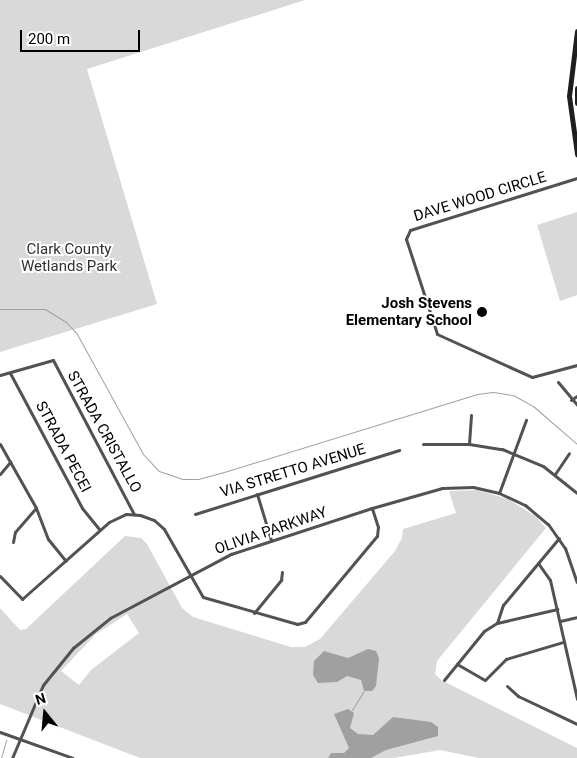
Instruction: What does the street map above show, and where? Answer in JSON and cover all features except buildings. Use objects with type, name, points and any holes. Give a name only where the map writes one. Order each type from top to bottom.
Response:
[{"type":"main road","points":[[577,31],[569,96],[577,154]]},
{"type":"main road","points":[[577,88],[577,104]]},
{"type":"street","name":"DAVE WOOD CIRCLE","points":[[577,178],[410,230],[406,239],[437,334],[532,376],[577,365]]},
{"type":"street","name":"STRADA CRISTALLO","points":[[10,372],[53,360],[134,514]]},
{"type":"street","points":[[0,375],[10,372]]},
{"type":"street","name":"STRADA PECEI","points":[[10,372],[82,508],[100,530]]},
{"type":"street","points":[[558,382],[577,405]]},
{"type":"street","points":[[571,400],[577,396]]},
{"type":"street","points":[[469,444],[471,415]]},
{"type":"street","points":[[500,492],[526,420]]},
{"type":"street","points":[[0,444],[36,508],[48,539],[66,561]]},
{"type":"street","points":[[423,444],[469,444],[514,453],[556,474],[577,493]]},
{"type":"street","name":"VIA STRETTO AVENUE","points":[[195,514],[398,450]]},
{"type":"street","points":[[556,474],[569,453]]},
{"type":"street","points":[[0,474],[10,462]]},
{"type":"street","name":"OLIVIA PARKWAY","points":[[12,758],[43,685],[73,648],[110,618],[231,554],[372,508],[442,488],[473,487],[500,492],[533,510],[559,538],[577,582]]},
{"type":"street","points":[[257,494],[271,540]]},
{"type":"street","points":[[13,542],[15,532],[36,508]]},
{"type":"street","points":[[0,576],[22,599],[115,518],[134,514],[159,524],[189,575],[206,599],[294,624],[305,622],[377,536],[378,527],[372,508]]},
{"type":"street","points":[[497,623],[503,605],[559,538]]},
{"type":"street","points":[[538,563],[550,580],[577,699]]},
{"type":"street","points":[[254,613],[281,580],[282,572]]},
{"type":"street","points":[[444,680],[484,631],[497,623],[557,610]]},
{"type":"street","points":[[560,621],[577,617]]},
{"type":"street","points":[[457,664],[485,680],[506,659],[563,642]]},
{"type":"street","points":[[507,686],[518,696],[577,724]]},
{"type":"street","points":[[0,732],[73,758]]},
{"type":"green space","name":"Clark County Wetlands Park","points":[[0,0],[305,0],[87,69],[157,304],[0,352]]},
{"type":"green space","points":[[577,212],[577,295],[560,301],[537,225]]},
{"type":"green space","points":[[477,490],[508,499],[535,516],[546,528],[437,661],[435,674],[441,680],[577,748],[577,758],[479,758],[440,750],[394,758],[140,758],[0,704],[0,608],[20,630],[26,629],[125,536],[141,538],[147,544],[182,608],[193,617],[291,647],[305,647],[320,639],[395,551],[402,538],[403,529],[456,513],[449,491]],"holes":[[[127,614],[139,633],[91,670],[79,685],[61,671],[96,634]]]},
{"type":"shaded area","points":[[368,649],[376,651],[379,658],[376,686],[372,691],[364,691],[361,680],[347,676],[337,682],[318,683],[313,675],[314,661],[324,651],[348,658]]},
{"type":"shaded area","points":[[348,709],[354,713],[350,728],[358,734],[373,735],[393,717],[431,722],[438,727],[438,736],[386,750],[371,758],[328,758],[331,753],[344,753],[349,748],[334,714]]},
{"type":"waterway","points":[[0,309],[45,309],[66,322],[77,334],[143,454],[159,471],[182,479],[198,479],[224,472],[477,394],[493,392],[513,395],[533,406],[577,444]]},
{"type":"waterway","points":[[352,710],[364,691]]},
{"type":"waterway","points":[[1,758],[6,740]]},
{"type":"place","name":"Josh Stevens Elementary School","points":[[482,312]]}]
